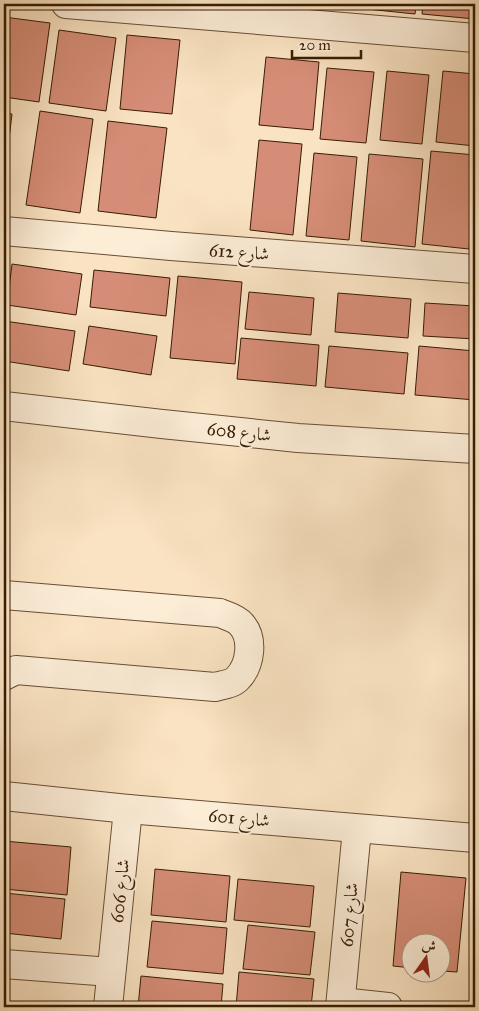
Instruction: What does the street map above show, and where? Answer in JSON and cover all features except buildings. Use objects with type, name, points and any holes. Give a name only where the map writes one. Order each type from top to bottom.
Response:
[{"type":"street","points":[[66,4],[212,10],[475,38]]},
{"type":"street","name":"شارع 612","points":[[4,231],[171,246],[475,269]]},
{"type":"street","name":"شارع 608","points":[[4,406],[288,437],[475,449]]},
{"type":"street","points":[[4,595],[220,613],[240,622],[247,632],[250,652],[246,666],[236,680],[215,688],[10,670]]},
{"type":"street","name":"شارع 601","points":[[4,796],[128,809],[475,838]]},
{"type":"street","name":"شارع 606","points":[[108,1007],[128,809]]},
{"type":"street","name":"شارع 607","points":[[357,828],[341,1005],[388,1007]]},
{"type":"street","points":[[4,964],[111,972]]}]
